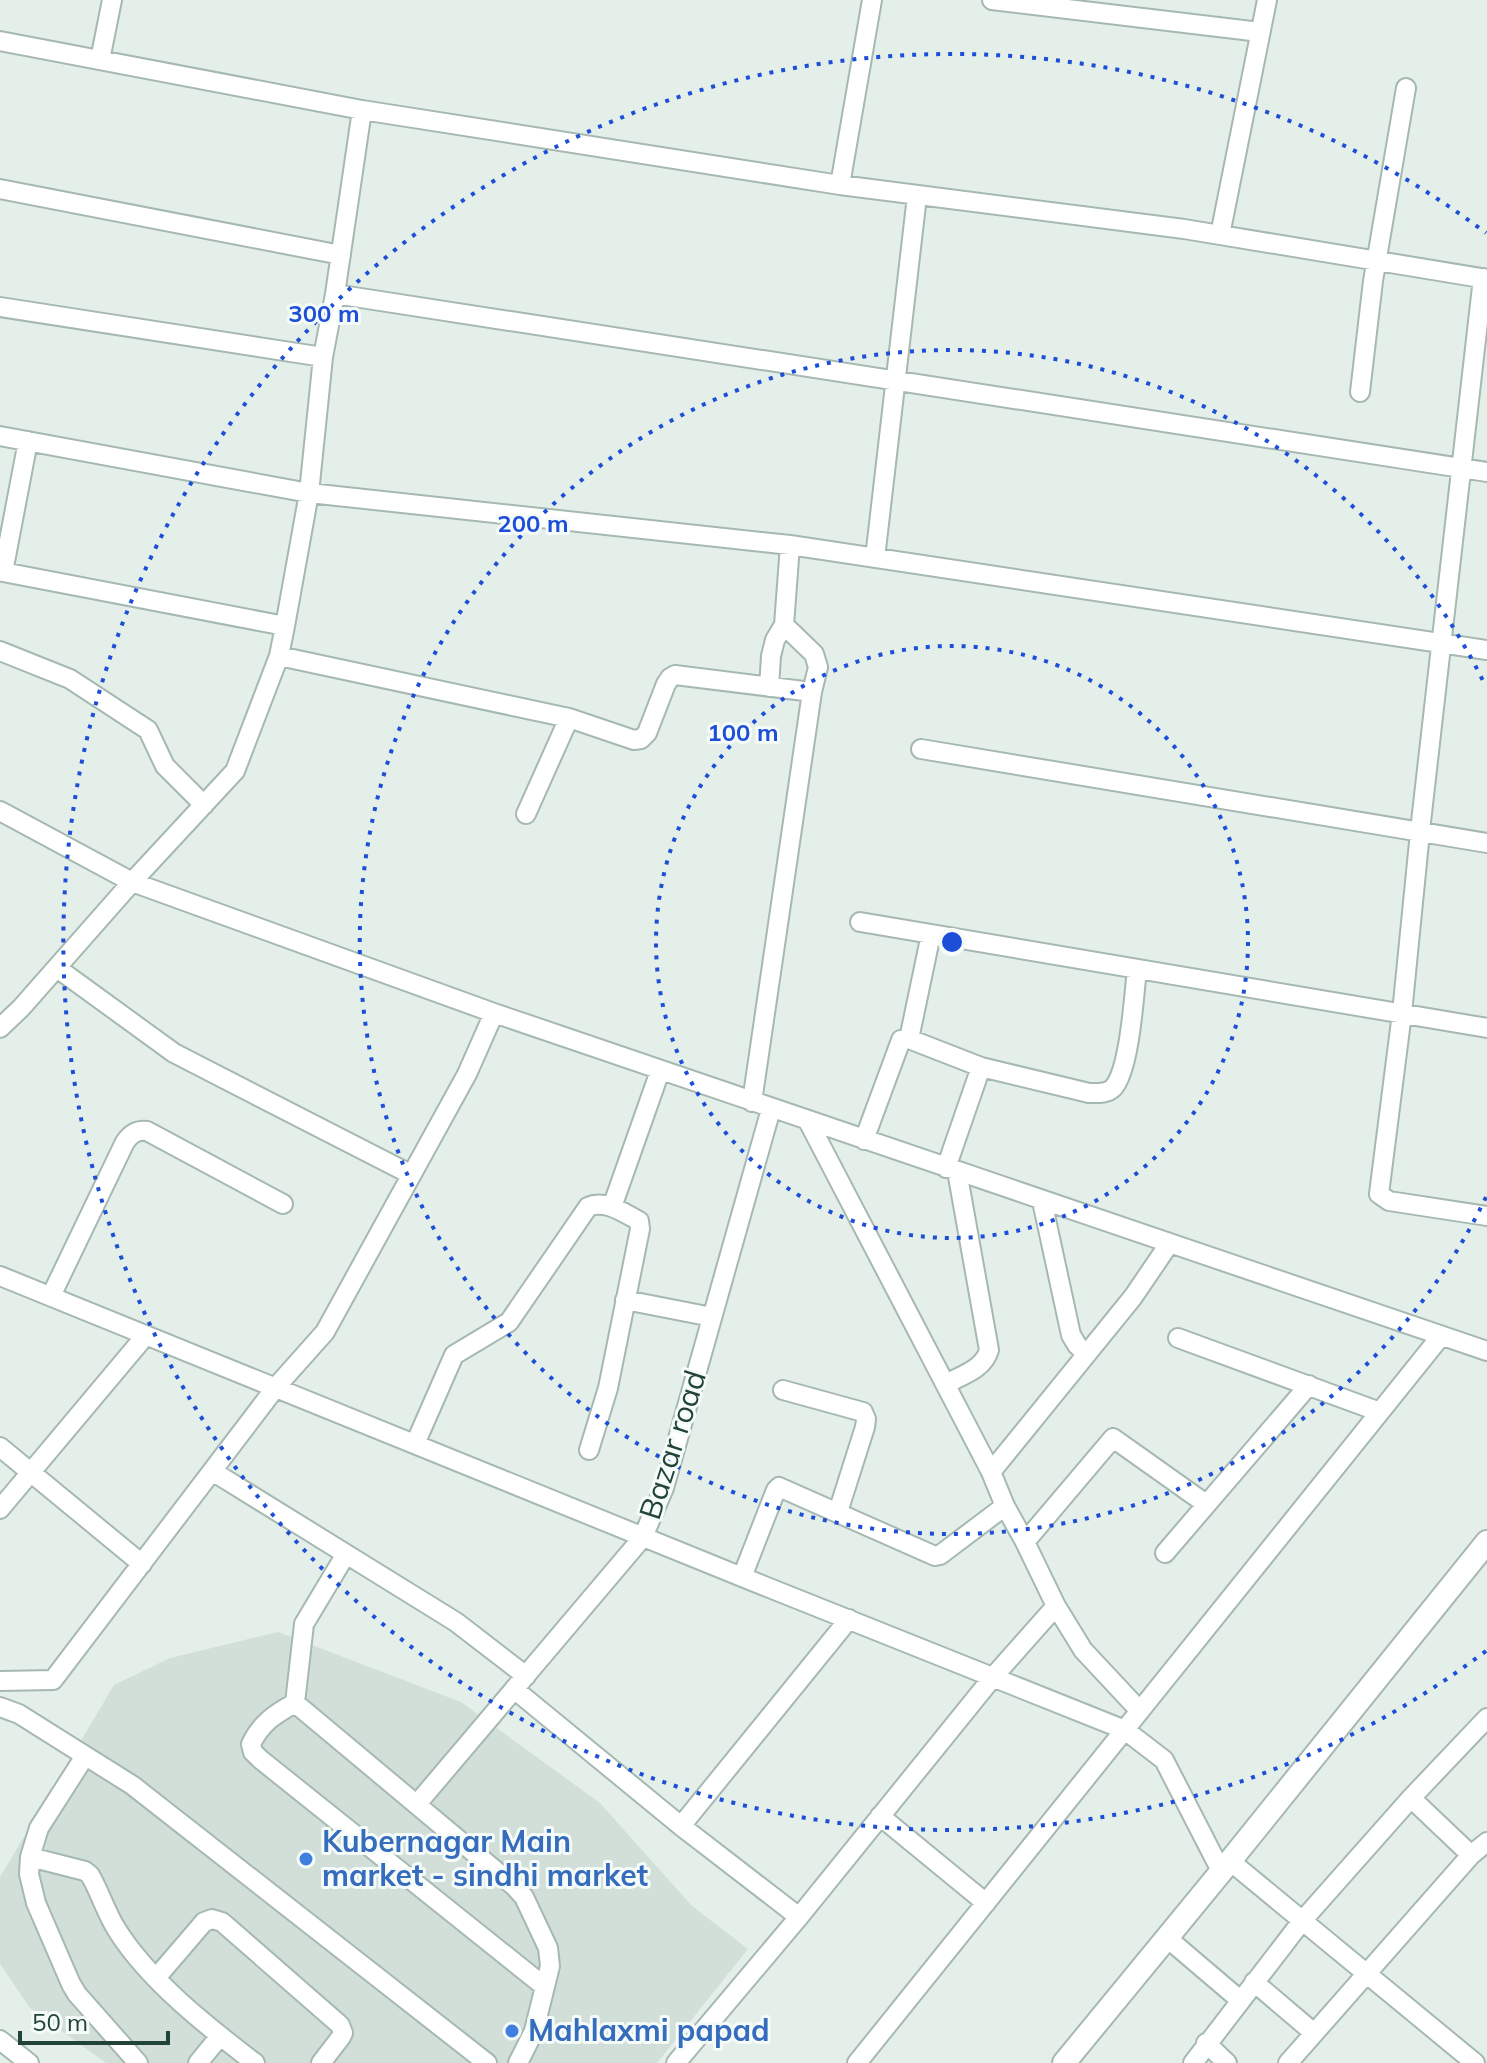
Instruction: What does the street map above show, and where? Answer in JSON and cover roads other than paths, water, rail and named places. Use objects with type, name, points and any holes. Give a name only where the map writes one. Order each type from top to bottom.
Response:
[{"type":"street","points":[[100,60],[112,0]]},
{"type":"street","points":[[840,185],[872,0]]},
{"type":"street","points":[[992,0],[1260,32]]},
{"type":"street","points":[[1220,235],[1267,0]]},
{"type":"street","points":[[0,41],[362,110],[840,185],[1220,235],[1485,279],[1379,1194],[1389,1201],[1487,1216]]},
{"type":"street","points":[[1360,392],[1373,281],[1406,88]]},
{"type":"street","points":[[0,1028],[235,771],[279,656],[285,626],[309,493],[323,357],[362,110]]},
{"type":"street","points":[[0,189],[341,255]]},
{"type":"street","points":[[875,558],[917,196]]},
{"type":"street","points":[[335,294],[1487,472]]},
{"type":"street","points":[[0,307],[323,357]]},
{"type":"street","points":[[0,436],[309,493],[790,545],[1487,650]]},
{"type":"street","points":[[28,441],[3,572],[285,626]]},
{"type":"street","points":[[769,687],[771,656],[775,640],[784,625],[790,545]]},
{"type":"street","points":[[752,1102],[818,667],[814,654],[784,625]]},
{"type":"street","points":[[0,651],[70,679],[148,730],[165,766],[204,805]]},
{"type":"street","points":[[279,656],[569,718],[638,740],[647,733],[666,684],[675,675],[812,692]]},
{"type":"street","points":[[526,814],[569,718]]},
{"type":"street","points":[[921,749],[1487,843]]},
{"type":"street","points":[[0,811],[132,882],[660,1071],[1487,1351]]},
{"type":"street","points":[[860,922],[1487,1028]]},
{"type":"street","points":[[909,1039],[931,934]]},
{"type":"street","points":[[57,968],[174,1053],[410,1174]]},
{"type":"street","points":[[864,1140],[901,1040],[909,1039],[981,1067],[1089,1093],[1104,1093],[1113,1088],[1121,1073],[1128,1043],[1137,969]]},
{"type":"street","points":[[0,1681],[53,1680],[276,1387],[325,1332],[467,1074],[494,1013]]},
{"type":"street","points":[[946,1384],[982,1365],[989,1350],[951,1170],[981,1067]]},
{"type":"street","points":[[612,1207],[660,1071]]},
{"type":"street","name":"Bazar road","points":[[417,1804],[643,1537],[664,1488],[771,1109]]},
{"type":"street","points":[[808,1121],[991,1472],[1056,1606],[1083,1650],[1140,1711]]},
{"type":"street","points":[[51,1296],[125,1142],[139,1130],[147,1131],[283,1204]]},
{"type":"street","points":[[1042,1201],[1071,1335],[1086,1354]]},
{"type":"street","points":[[415,1444],[454,1355],[509,1322],[588,1207],[598,1204],[612,1207],[639,1221],[640,1229],[608,1388],[589,1450]]},
{"type":"street","points":[[991,1472],[1133,1297],[1169,1244]]},
{"type":"street","points":[[0,1276],[1125,1730],[1164,1760],[1226,1866],[1302,1921],[1475,2063]]},
{"type":"street","points":[[625,1300],[712,1317]]},
{"type":"street","points":[[0,1509],[146,1335]]},
{"type":"street","points":[[857,2063],[1441,1336]]},
{"type":"street","points":[[1178,1338],[1380,1412]]},
{"type":"street","points":[[1165,1553],[1309,1385]]},
{"type":"street","points":[[783,1390],[863,1412],[865,1427],[838,1512]]},
{"type":"street","points":[[1025,1542],[1113,1438],[1206,1504]]},
{"type":"street","points":[[0,1447],[142,1564]]},
{"type":"street","points":[[212,1471],[456,1622],[681,1826],[799,1917]]},
{"type":"street","points":[[742,1577],[779,1487],[935,1556],[1005,1506]]},
{"type":"street","points":[[1064,2063],[1487,1542]]},
{"type":"street","points":[[295,1703],[304,1624],[346,1554]]},
{"type":"street","points":[[676,2063],[993,1677],[1056,1606]]},
{"type":"street","points":[[681,1826],[849,1619]]},
{"type":"street","points":[[295,1703],[524,1897],[548,1948],[550,1966],[534,2031],[518,2063]]},
{"type":"street","points":[[295,1703],[263,1724],[251,1744],[253,1752],[545,1987]]},
{"type":"street","points":[[0,1707],[19,1714],[132,1785],[487,2063]]},
{"type":"street","points":[[1193,2063],[1302,1921],[1487,1718]]},
{"type":"street","points":[[85,1756],[39,1828],[30,1857],[29,1874],[36,1903],[71,1984],[138,2063]]},
{"type":"street","points":[[1411,1798],[1471,1855]]},
{"type":"street","points":[[880,1816],[986,1903]]},
{"type":"street","points":[[1288,2063],[1471,1855],[1487,1842]]},
{"type":"street","points":[[30,1857],[90,1875],[117,1930],[156,1978],[255,2063]]},
{"type":"street","points":[[156,1978],[204,1922],[212,1919],[222,1922],[340,2025],[343,2033],[321,2063]]},
{"type":"street","points":[[1166,1937],[1240,2000]]},
{"type":"street","points":[[1254,1982],[1314,2033]]},
{"type":"street","points":[[198,2063],[220,2036]]},
{"type":"street","points":[[0,2040],[29,2063]]},
{"type":"street","points":[[1206,2043],[1227,2063]]},
{"type":"place","name":"Kubernagar Main market - sindhi market","points":[[306,1859]]},
{"type":"place","name":"Mahlaxmi papad","points":[[512,2031]]}]
